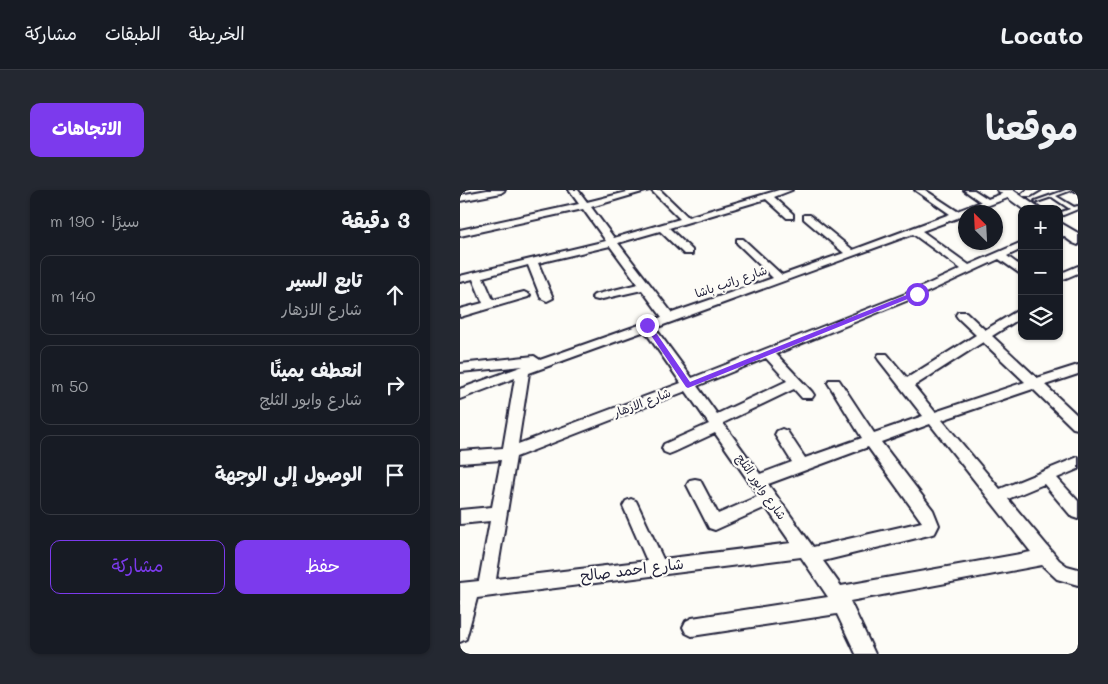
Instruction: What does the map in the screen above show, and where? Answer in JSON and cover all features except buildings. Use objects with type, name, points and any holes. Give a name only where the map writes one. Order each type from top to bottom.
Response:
[{"type":"main road","points":[[1063,224],[1078,228]]},
{"type":"main road","points":[[1063,226],[1078,240]]},
{"type":"street","points":[[460,198],[501,190]]},
{"type":"street","points":[[573,190],[669,318]]},
{"type":"street","points":[[460,233],[584,206],[645,190]]},
{"type":"street","points":[[655,190],[686,221]]},
{"type":"street","points":[[460,279],[612,242],[788,190]]},
{"type":"street","points":[[919,190],[957,215]]},
{"type":"street","points":[[968,190],[988,202]]},
{"type":"street","points":[[768,196],[790,216]]},
{"type":"street","name":"شارع راتب باشا","points":[[460,394],[647,325],[852,254],[988,202],[1030,197]]},
{"type":"street","points":[[807,217],[852,254]]},
{"type":"street","points":[[663,228],[688,252]]},
{"type":"street","points":[[915,231],[969,270]]},
{"type":"street","points":[[740,241],[780,279]]},
{"type":"street","name":"شارع الازهار","points":[[460,457],[509,452],[688,386],[917,294],[1018,247]]},
{"type":"street","points":[[1000,255],[1018,269]]},
{"type":"street","points":[[532,262],[547,298]]},
{"type":"street","points":[[1063,273],[1078,269]]},
{"type":"street","points":[[477,275],[489,305]]},
{"type":"street","points":[[598,297],[645,286]]},
{"type":"street","points":[[460,313],[524,295]]},
{"type":"street","points":[[962,315],[1078,424]]},
{"type":"street","points":[[906,385],[1018,315]]},
{"type":"street","name":"شارع وابور الثلج","points":[[647,325],[839,599],[866,654]]},
{"type":"street","points":[[768,353],[807,395]]},
{"type":"street","points":[[884,357],[1045,557],[1063,573],[1078,577]]},
{"type":"street","points":[[460,368],[558,358]]},
{"type":"street","points":[[758,482],[932,418],[1078,369]]},
{"type":"street","points":[[460,633],[472,591],[499,513],[523,370]]},
{"type":"street","points":[[669,448],[795,383]]},
{"type":"street","points":[[834,383],[871,440]]},
{"type":"street","points":[[782,435],[802,465]]},
{"type":"street","name":"شارع احمد صالح","points":[[472,591],[658,567],[807,552],[929,528],[931,525],[930,520],[871,440]]},
{"type":"street","points":[[997,496],[1078,463]]},
{"type":"street","points":[[1046,476],[1078,512]]},
{"type":"street","points":[[695,485],[714,523],[769,499]]},
{"type":"street","points":[[631,506],[658,567]]},
{"type":"street","points":[[460,517],[499,513]]},
{"type":"street","points":[[692,627],[1045,557]]},
{"type":"lane","points":[[1030,197],[1070,190]]},
{"type":"lane","points":[[1030,197],[1076,208]]},
{"type":"lane","points":[[1063,220],[1076,208]]},
{"type":"route","points":[[647,325],[688,386],[917,294]]}]
